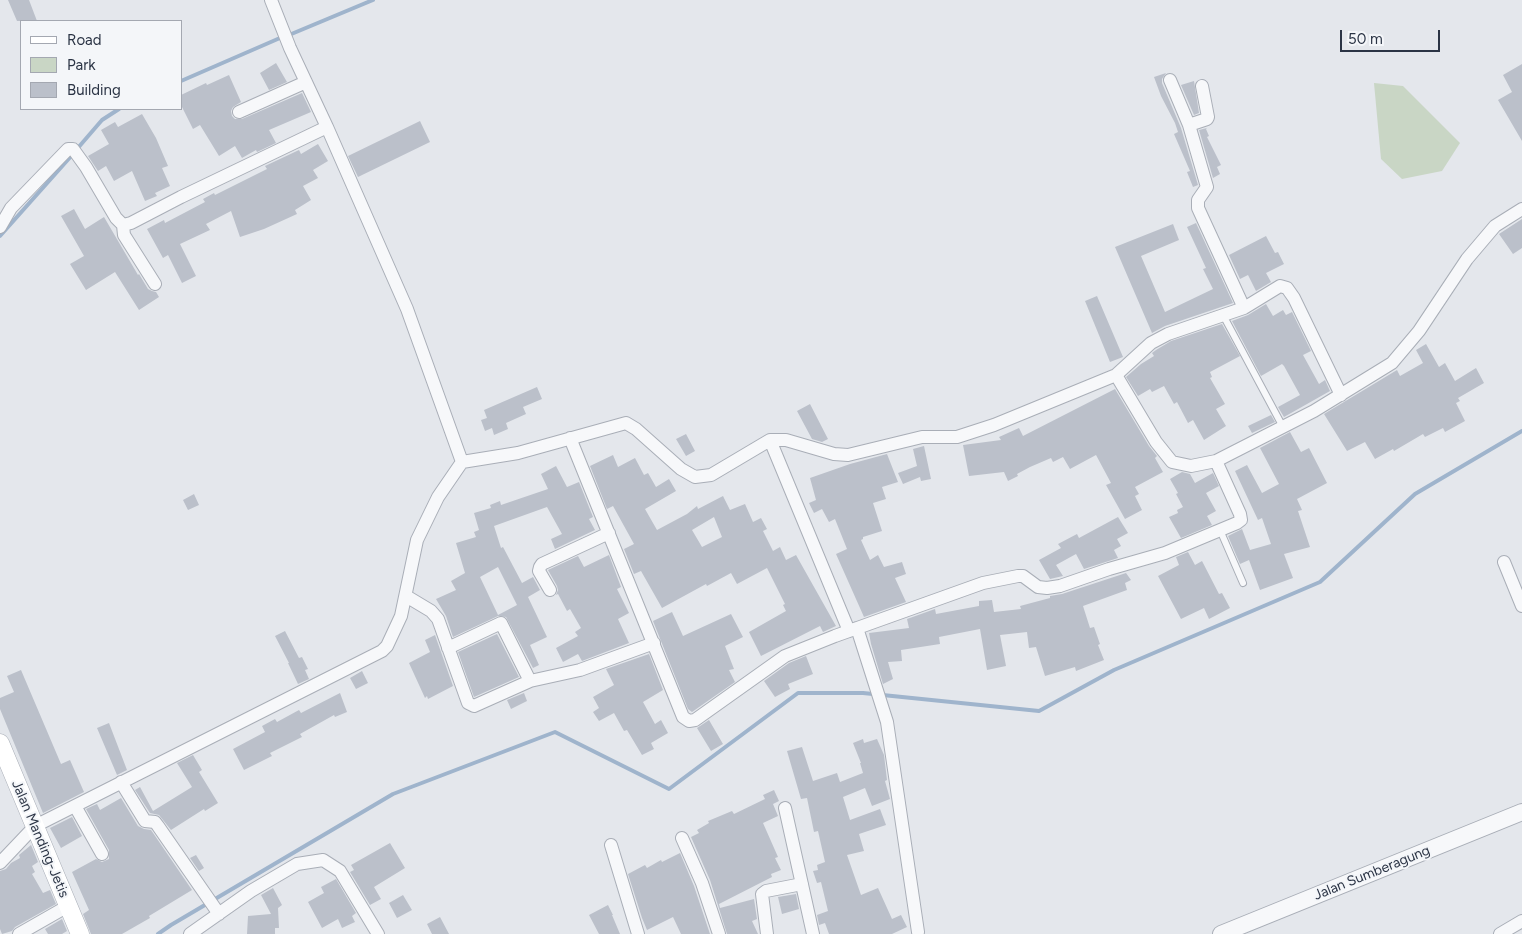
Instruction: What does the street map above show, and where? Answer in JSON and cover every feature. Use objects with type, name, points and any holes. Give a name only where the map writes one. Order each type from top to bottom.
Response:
[{"type":"main road","name":"Jalan Manding-Jetis","points":[[0,743],[80,934]]},
{"type":"street","points":[[271,0],[290,48],[407,309],[462,462]]},
{"type":"street","points":[[1170,80],[1189,125],[1207,187],[1198,200],[1198,208],[1244,308]]},
{"type":"street","points":[[239,112],[306,82]]},
{"type":"street","points":[[1189,125],[1207,120],[1208,118],[1202,86]]},
{"type":"street","points":[[123,225],[130,224],[181,197],[327,127]]},
{"type":"street","points":[[0,227],[12,208],[71,148],[86,167],[116,218],[123,225],[124,235],[155,284]]},
{"type":"street","points":[[1116,375],[1156,442],[1172,462],[1191,466],[1216,461],[1314,411],[1392,363],[1419,331],[1467,259],[1495,226],[1522,209]]},
{"type":"street","points":[[0,863],[35,826],[377,655],[387,646],[401,616],[413,600],[416,540],[438,497],[462,462],[518,453],[626,423],[636,429],[681,469],[695,478],[711,475],[770,440],[786,440],[834,454],[848,454],[922,437],[957,437],[994,425],[1116,375],[1151,343],[1168,334],[1244,308],[1280,286],[1287,288],[1294,298],[1341,394]]},
{"type":"street","points":[[570,438],[683,717],[689,722],[695,720],[785,656],[853,630],[983,583],[1023,576],[1038,586],[1047,588],[1060,586],[1109,569],[1165,553],[1237,523],[1240,520],[1240,514],[1216,461]]},
{"type":"street","points":[[770,440],[853,630],[887,722],[917,933]]},
{"type":"street","points":[[550,590],[539,571],[542,564],[609,533]]},
{"type":"street","points":[[1504,562],[1522,606]]},
{"type":"street","points":[[413,600],[431,611],[438,619],[466,698],[471,706],[530,681],[580,670],[654,643]]},
{"type":"street","points":[[448,648],[501,623],[530,681]]},
{"type":"street","points":[[121,782],[145,822],[155,822],[218,912]]},
{"type":"street","points":[[75,806],[102,854]]},
{"type":"street","points":[[785,808],[813,934]]},
{"type":"street","name":"Jalan Sumberagung","points":[[1221,934],[1522,812]]},
{"type":"street","points":[[682,838],[702,883],[719,934]]},
{"type":"street","points":[[611,845],[638,934]]},
{"type":"street","points":[[190,934],[218,912],[296,864],[323,860],[340,871],[378,934]]},
{"type":"street","points":[[767,934],[762,894],[766,891],[802,884]]},
{"type":"street","points":[[19,934],[68,906]]},
{"type":"street","points":[[1500,934],[1522,921]]},
{"type":"lane","points":[[1223,315],[1283,427]]},
{"type":"lane","points":[[1220,530],[1243,582]]},
{"type":"green space","points":[[1374,83],[1403,86],[1460,143],[1442,171],[1402,179],[1381,159]]},
{"type":"building","points":[[8,0],[29,0],[37,20],[17,21]]},
{"type":"building","points":[[276,63],[287,82],[269,90],[260,73]]},
{"type":"building","points":[[1522,64],[1522,141],[1498,100],[1512,92],[1503,75]]},
{"type":"building","points":[[1166,73],[1162,83],[1181,128],[1198,185],[1193,187],[1187,172],[1190,171],[1174,134],[1178,132],[1175,123],[1161,96],[1154,77]]},
{"type":"building","points":[[229,75],[241,102],[233,107],[231,111],[235,119],[242,119],[302,93],[311,112],[269,130],[276,143],[257,152],[256,150],[242,158],[235,146],[219,156],[200,125],[193,129],[182,107],[182,95],[206,83],[207,85]]},
{"type":"building","points":[[1194,81],[1199,113],[1194,115],[1181,85]]},
{"type":"building","points":[[142,114],[156,138],[168,166],[162,168],[170,186],[155,193],[157,196],[145,201],[132,171],[114,181],[106,166],[98,171],[88,156],[109,144],[101,130],[115,122],[118,127]]},
{"type":"building","points":[[420,121],[430,142],[358,177],[348,156]]},
{"type":"building","points":[[1207,128],[1209,136],[1207,137],[1221,165],[1217,167],[1220,174],[1213,178],[1199,130]]},
{"type":"building","points":[[318,144],[328,161],[313,170],[318,178],[303,186],[311,200],[295,210],[297,214],[264,229],[240,237],[231,211],[206,224],[210,230],[180,244],[196,276],[182,283],[168,255],[163,258],[147,229],[164,220],[165,223],[205,202],[203,199],[214,193],[215,195],[267,169],[265,166],[299,150],[301,154]]},
{"type":"building","points":[[74,209],[85,229],[104,217],[138,275],[148,289],[156,292],[159,297],[139,310],[115,272],[86,290],[70,264],[84,256],[61,216]]},
{"type":"building","points":[[1522,219],[1522,248],[1513,254],[1499,234]]},
{"type":"building","points":[[1196,223],[1233,303],[1165,326],[1152,333],[1115,247],[1173,224],[1179,240],[1141,256],[1165,312],[1213,289],[1203,269],[1206,268],[1187,227]]},
{"type":"building","points":[[1266,236],[1275,253],[1278,252],[1284,264],[1266,273],[1271,282],[1256,291],[1248,275],[1240,279],[1229,255]]},
{"type":"building","points":[[1097,296],[1123,357],[1110,362],[1085,301]]},
{"type":"building","points":[[1266,304],[1273,316],[1283,310],[1286,315],[1292,312],[1311,351],[1303,355],[1319,384],[1325,380],[1330,391],[1284,417],[1278,407],[1300,395],[1282,364],[1261,376],[1232,321],[1248,315]]},
{"type":"building","points":[[1222,324],[1240,356],[1210,372],[1212,377],[1210,378],[1225,404],[1216,409],[1226,426],[1204,440],[1193,420],[1188,423],[1177,402],[1174,404],[1164,386],[1152,392],[1150,389],[1138,396],[1126,377],[1154,356],[1152,353],[1171,341]]},
{"type":"building","points":[[1426,344],[1439,367],[1445,363],[1455,381],[1476,368],[1484,383],[1458,398],[1460,401],[1456,403],[1465,421],[1445,432],[1443,428],[1425,437],[1423,434],[1394,451],[1393,449],[1375,459],[1365,442],[1347,451],[1324,414],[1397,370],[1400,376],[1423,363],[1416,350]]},
{"type":"building","points":[[537,387],[542,399],[523,407],[526,414],[506,423],[508,429],[494,435],[492,428],[485,431],[481,420],[487,418],[484,410]]},
{"type":"building","points":[[1115,389],[1157,456],[1155,458],[1163,472],[1135,487],[1139,494],[1135,496],[1142,510],[1125,519],[1106,485],[1111,483],[1096,455],[1070,469],[1063,457],[1053,462],[1051,458],[1030,467],[1008,481],[1004,472],[969,476],[963,445],[1001,440],[999,437],[1019,428],[1023,436]]},
{"type":"building","points":[[810,404],[828,439],[822,442],[812,439],[797,411]]},
{"type":"building","points":[[1271,415],[1275,422],[1252,433],[1248,426]]},
{"type":"building","points":[[1290,432],[1301,452],[1309,448],[1327,483],[1297,499],[1302,510],[1298,511],[1310,547],[1284,554],[1293,578],[1260,590],[1249,560],[1240,564],[1228,536],[1242,529],[1250,550],[1271,544],[1262,518],[1258,520],[1235,471],[1247,465],[1262,493],[1279,484],[1260,448]]},
{"type":"building","points":[[686,434],[695,451],[686,456],[676,439]]},
{"type":"building","points":[[924,446],[931,479],[921,481],[920,477],[903,484],[898,473],[917,466],[913,449]]},
{"type":"building","points":[[887,454],[898,482],[882,487],[886,499],[873,503],[882,531],[863,537],[861,540],[870,560],[878,555],[884,567],[902,562],[906,574],[895,578],[906,602],[864,617],[836,554],[847,549],[835,519],[829,522],[822,509],[814,513],[809,503],[816,500],[810,478]]},
{"type":"building","points":[[613,455],[618,467],[635,458],[644,475],[648,473],[656,487],[669,479],[676,491],[645,509],[657,530],[687,514],[697,506],[698,509],[723,496],[730,510],[745,504],[753,522],[761,518],[767,529],[763,531],[773,551],[780,547],[786,560],[796,555],[836,626],[823,632],[820,626],[761,656],[749,632],[786,611],[783,605],[785,604],[767,568],[737,584],[731,573],[662,608],[641,571],[634,574],[624,549],[634,544],[613,506],[607,509],[590,466]],"holes":[[[714,517],[722,537],[702,547],[692,530]]]},
{"type":"building","points":[[556,466],[567,487],[579,482],[593,517],[589,519],[595,530],[555,549],[551,539],[562,534],[547,507],[494,526],[501,548],[503,547],[522,583],[533,577],[540,590],[528,597],[547,637],[530,645],[539,665],[533,668],[506,617],[498,616],[453,637],[446,616],[436,599],[456,590],[451,581],[465,573],[456,543],[476,537],[474,532],[479,530],[474,513],[491,508],[490,505],[500,501],[501,505],[548,489],[541,474]],"holes":[[[498,567],[517,605],[498,615],[480,577]]]},
{"type":"building","points":[[1182,472],[1190,474],[1195,483],[1213,473],[1219,486],[1206,493],[1216,511],[1207,516],[1212,525],[1181,538],[1169,517],[1178,513],[1177,510],[1183,507],[1170,479]]},
{"type":"building","points":[[194,494],[199,505],[188,510],[183,500]]},
{"type":"building","points":[[1118,517],[1128,533],[1117,539],[1121,546],[1114,550],[1118,558],[1084,569],[1076,554],[1056,565],[1063,576],[1050,579],[1039,560],[1061,548],[1058,544],[1077,534],[1079,538]]},
{"type":"building","points":[[1188,552],[1195,565],[1202,561],[1219,594],[1222,593],[1230,608],[1209,619],[1204,608],[1181,619],[1158,576],[1179,565],[1176,557]]},
{"type":"building","points":[[609,555],[621,587],[617,589],[629,613],[618,619],[629,643],[582,661],[578,654],[563,662],[556,648],[578,636],[575,632],[581,628],[570,609],[567,611],[558,594],[556,595],[557,586],[548,570],[578,556],[584,567]]},
{"type":"building","points":[[1126,573],[1131,580],[1125,583],[1127,590],[1083,606],[1090,628],[1094,627],[1104,660],[1076,671],[1075,667],[1045,676],[1036,647],[1029,648],[1027,632],[1000,635],[1006,666],[987,670],[980,629],[939,637],[940,644],[901,650],[902,661],[888,662],[893,679],[883,684],[869,633],[909,628],[907,619],[935,609],[936,614],[979,606],[979,601],[992,600],[994,612],[1021,609],[1020,606]]},
{"type":"building","points":[[672,612],[683,636],[731,614],[743,637],[725,646],[734,669],[729,670],[735,682],[692,712],[688,709],[653,621]]},
{"type":"building","points":[[285,631],[299,658],[302,657],[308,669],[305,670],[309,679],[298,684],[275,636]]},
{"type":"building","points":[[497,634],[519,677],[474,697],[458,652]]},
{"type":"building","points":[[435,635],[453,686],[428,699],[427,696],[425,698],[409,663],[430,652],[425,640]]},
{"type":"building","points":[[649,654],[663,690],[643,702],[655,724],[661,720],[668,733],[651,743],[654,749],[642,755],[627,730],[624,731],[614,713],[599,721],[593,712],[599,708],[593,697],[614,685],[606,669]]},
{"type":"building","points":[[806,656],[813,674],[788,684],[790,689],[775,697],[764,681],[789,663]]},
{"type":"building","points":[[21,670],[61,764],[70,760],[84,792],[43,813],[0,709],[0,698],[14,692],[7,676]]},
{"type":"building","points":[[362,671],[368,683],[356,689],[350,678]]},
{"type":"building","points":[[340,693],[347,712],[335,717],[334,715],[300,734],[302,737],[270,753],[272,756],[244,770],[233,749],[265,732],[262,726],[275,719],[277,722],[299,710],[301,713]]},
{"type":"building","points":[[524,693],[527,701],[511,709],[507,700]]},
{"type":"building","points":[[709,720],[723,744],[711,751],[697,728]]},
{"type":"building","points":[[109,723],[127,770],[117,775],[97,728]]},
{"type":"building","points":[[863,739],[864,743],[877,739],[884,755],[887,780],[885,781],[890,799],[872,806],[865,788],[843,797],[850,820],[880,809],[886,825],[859,834],[864,851],[847,855],[861,895],[878,888],[892,919],[901,915],[907,927],[892,934],[829,934],[825,923],[819,925],[817,915],[828,911],[821,882],[817,883],[813,871],[818,870],[817,865],[825,862],[818,831],[814,832],[807,798],[801,799],[787,751],[802,747],[813,781],[837,773],[840,782],[863,773],[853,743]]},
{"type":"building","points":[[193,755],[202,770],[199,772],[218,803],[205,811],[204,809],[171,830],[159,815],[150,813],[135,790],[140,787],[153,811],[192,787],[177,763]]},
{"type":"building","points":[[774,790],[779,801],[773,804],[778,816],[763,823],[778,857],[775,858],[781,870],[771,874],[772,877],[719,904],[720,908],[754,899],[757,919],[752,921],[758,934],[727,934],[710,880],[691,837],[699,833],[697,830],[709,823],[708,821],[732,811],[734,814],[765,799],[763,795]]},
{"type":"building","points":[[121,798],[138,826],[151,830],[192,890],[122,934],[91,934],[83,914],[89,910],[72,872],[96,859],[102,862],[109,859],[109,850],[86,809],[97,804],[100,810]]},
{"type":"building","points":[[72,817],[82,836],[61,848],[50,828]]},
{"type":"building","points":[[390,843],[405,868],[374,887],[381,899],[370,905],[350,872],[354,870],[351,865]]},
{"type":"building","points":[[31,845],[38,862],[32,866],[35,872],[32,874],[43,893],[50,890],[56,904],[15,927],[12,931],[2,934],[0,929],[0,871],[6,869],[11,863],[20,858],[19,855]]},
{"type":"building","points":[[680,853],[694,886],[710,934],[681,934],[673,917],[647,930],[642,918],[628,874],[645,865],[647,868]]},
{"type":"building","points":[[196,855],[204,868],[199,871],[190,858]]},
{"type":"building","points":[[336,879],[356,913],[352,916],[355,922],[342,928],[338,919],[322,928],[308,902],[324,893],[321,887]]},
{"type":"building","points":[[273,888],[282,905],[278,908],[279,928],[275,928],[275,934],[247,934],[248,916],[271,914],[261,895]]},
{"type":"building","points":[[796,894],[799,909],[782,914],[778,897]]},
{"type":"building","points":[[403,895],[412,910],[397,918],[389,903]]},
{"type":"building","points":[[608,905],[620,934],[599,934],[589,915]]},
{"type":"building","points":[[440,917],[449,934],[432,934],[427,924]]},
{"type":"building","points":[[62,919],[67,931],[62,934],[48,934],[45,929]]},
{"type":"waterway","points":[[289,35],[373,0]]},
{"type":"waterway","points":[[182,81],[280,38]]},
{"type":"waterway","points":[[77,149],[102,120],[117,110]]},
{"type":"waterway","points":[[0,236],[73,154]]},
{"type":"waterway","points":[[158,934],[393,794],[555,732],[669,789],[798,693],[863,693],[1039,711],[1114,670],[1320,582],[1415,494],[1522,431]]}]
